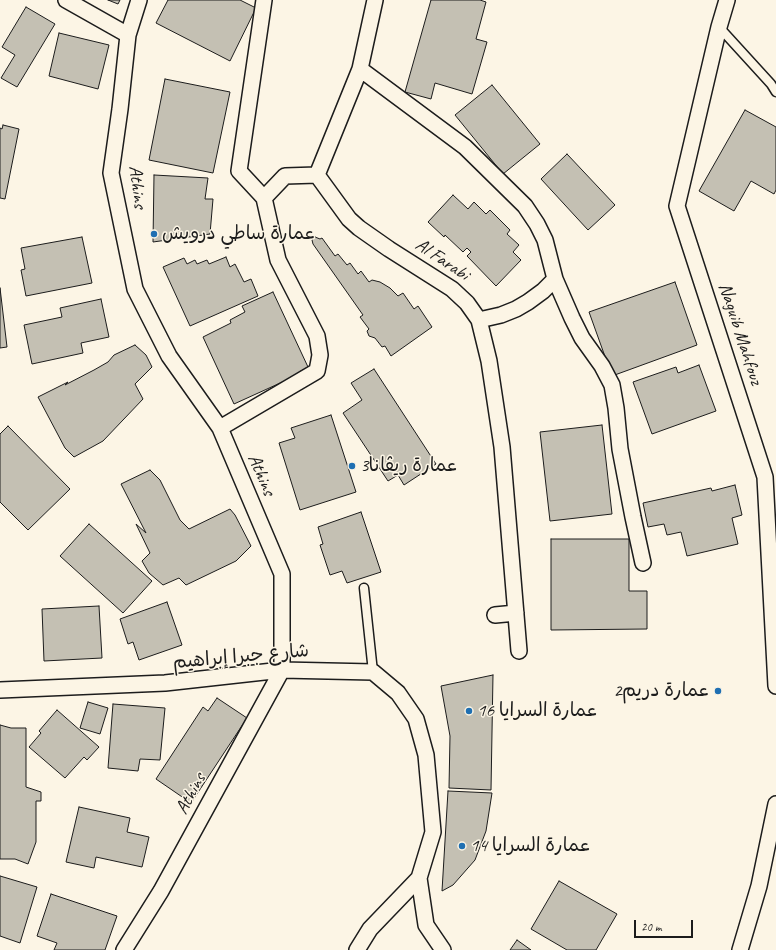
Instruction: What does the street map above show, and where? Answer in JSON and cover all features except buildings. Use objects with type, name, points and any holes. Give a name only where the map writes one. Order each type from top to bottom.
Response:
[{"type":"street","points":[[66,0],[128,35]]},
{"type":"street","name":"Athins","points":[[124,950],[161,891],[282,670],[282,574],[220,428],[169,356],[135,289],[111,173],[128,35],[139,0]]},
{"type":"street","points":[[220,428],[317,371],[320,355],[317,336],[278,260],[264,198],[240,171],[264,0]]},
{"type":"street","points":[[264,198],[285,176],[317,174],[360,69],[375,0]]},
{"type":"street","name":"Naguib Mahfouz","points":[[727,0],[719,27],[677,206],[765,477],[776,686]]},
{"type":"street","points":[[360,69],[466,148],[524,206],[537,224],[545,240],[556,279],[572,318],[582,338],[602,366],[612,385],[620,449],[643,563]]},
{"type":"street","name":"Al Farabi","points":[[317,174],[349,219],[389,249],[452,289],[467,303],[479,320]]},
{"type":"street","points":[[519,651],[502,447],[489,361],[479,320],[501,315],[516,309],[538,295],[556,279]]},
{"type":"street","points":[[495,615],[516,613]]},
{"type":"street","name":"شارع جبرا إبراهيم","points":[[0,690],[164,683],[282,670],[373,672]]},
{"type":"street","points":[[373,672],[398,693],[416,719],[426,755],[433,832],[419,878],[426,925],[443,950]]},
{"type":"street","points":[[740,950],[759,886],[776,804]]},
{"type":"street","points":[[357,950],[370,929],[419,878]]},
{"type":"lane","points":[[719,27],[771,84],[776,92]]},
{"type":"lane","points":[[364,588],[373,672]]},
{"type":"place","name":"عمارة ساطي درويش","points":[[154,234]]},
{"type":"place","name":"عمارة ريڤانا3","points":[[352,466]]},
{"type":"place","name":"عمارة دريم2","points":[[718,691]]},
{"type":"place","name":"عمارة السرايا 16","points":[[469,711]]},
{"type":"place","name":"عمارة السرايا 14","points":[[462,846]]}]
